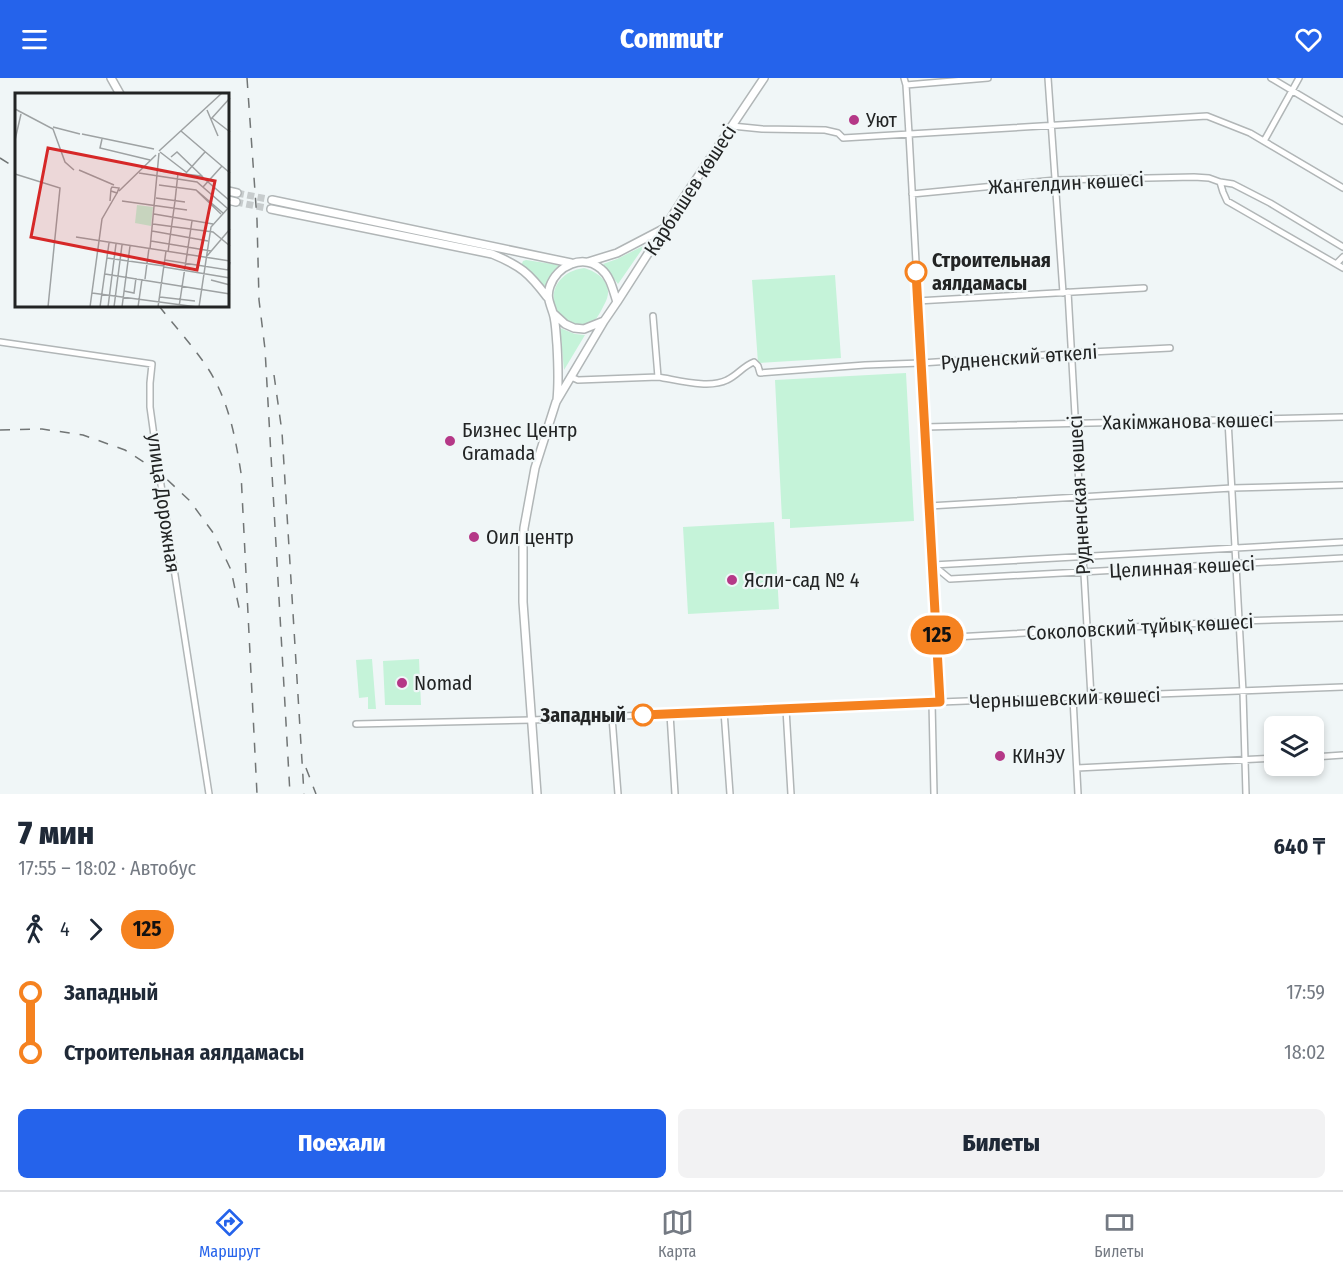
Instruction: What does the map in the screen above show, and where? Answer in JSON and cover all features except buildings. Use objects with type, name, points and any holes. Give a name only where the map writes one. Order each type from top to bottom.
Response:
[{"type":"main road","points":[[111,78],[119,93]]},
{"type":"main road","name":"Карбышев көшесі","points":[[617,302],[764,78]]},
{"type":"main road","points":[[272,200],[571,263],[586,262],[601,269],[608,277],[617,302],[556,402]]},
{"type":"main road","points":[[271,209],[492,254],[515,264],[533,278],[547,297],[553,313],[559,371],[556,402],[535,468],[523,543],[523,602],[537,794]]},
{"type":"main road","points":[[586,262],[617,253],[665,228]]},
{"type":"main road","points":[[547,297],[554,278],[571,263]]},
{"type":"main road","points":[[553,313],[565,324],[574,328],[584,328],[604,321]]},
{"type":"street","points":[[904,78],[940,702]]},
{"type":"street","points":[[906,85],[988,78]]},
{"type":"street","name":"Рудненская көшесі","points":[[1048,78],[1071,353],[1090,697]]},
{"type":"street","points":[[1271,78],[1343,121]]},
{"type":"street","points":[[1264,141],[1299,78]]},
{"type":"street","points":[[732,126],[825,130],[838,133],[843,138],[1207,116],[1250,133],[1343,188]]},
{"type":"street","name":"Жангелдин көшесі","points":[[912,194],[1056,180],[1209,178],[1233,184],[1270,203],[1343,248]]},
{"type":"street","points":[[1220,182],[1227,201],[1343,268]]},
{"type":"street","points":[[1336,264],[1343,257]]},
{"type":"street","points":[[917,301],[1144,288]]},
{"type":"street","points":[[571,376],[578,380],[658,377],[653,316]]},
{"type":"street","name":"улица Дорожная","points":[[0,342],[152,364],[150,395],[153,428],[209,794]]},
{"type":"street","name":"Рудненский өткелі","points":[[658,377],[712,384],[732,378],[746,365],[754,362],[760,373],[1170,348]]},
{"type":"street","name":"Хакімжанова көшесі","points":[[925,427],[1343,417]]},
{"type":"street","points":[[1228,420],[1243,692],[1246,794]]},
{"type":"street","points":[[929,506],[1232,488],[1343,485]]},
{"type":"street","name":"Целинная көшесі","points":[[933,565],[1343,542]]},
{"type":"street","name":"Целинная көшесі","points":[[933,565],[951,579],[1343,558]]},
{"type":"street","name":"Соколовский тұйық көшесі","points":[[937,638],[1239,621],[1343,618]]},
{"type":"street","name":"Чернышевский көшесі","points":[[356,724],[532,720],[1343,687]]},
{"type":"street","points":[[1073,698],[1078,794]]},
{"type":"street","points":[[932,702],[934,794]]},
{"type":"street","points":[[786,709],[791,794]]},
{"type":"street","points":[[724,711],[730,794]]},
{"type":"street","points":[[670,714],[675,794]]},
{"type":"street","points":[[612,717],[618,794]]},
{"type":"street","points":[[1324,756],[1343,755]]},
{"type":"street","points":[[1077,768],[1264,759]]},
{"type":"green space","points":[[645,245],[618,284],[603,264]]},
{"type":"green space","points":[[526,260],[559,265],[545,287],[521,266]]},
{"type":"green space","points":[[584,268],[596,273],[605,282],[607,298],[597,318],[591,323],[569,322],[560,316],[555,307],[555,288],[570,272]]},
{"type":"green space","points":[[835,275],[841,358],[758,363],[752,280]]},
{"type":"green space","points":[[560,328],[585,335],[564,370]]},
{"type":"green space","points":[[906,373],[914,521],[790,528],[790,519],[782,519],[775,380]]},
{"type":"green space","points":[[774,522],[779,609],[688,614],[683,527]]},
{"type":"green space","name":"Nomad","points":[[372,659],[376,709],[368,709],[368,697],[359,698],[356,660]]},
{"type":"green space","name":"Nomad","points":[[419,659],[421,705],[385,705],[383,661]]},
{"type":"tunnel","points":[[237,193],[272,200]]},
{"type":"tunnel","points":[[236,202],[271,209]]},
{"type":"railway","points":[[247,78],[290,794]]},
{"type":"railway","points":[[0,158],[15,167]]},
{"type":"railway","points":[[161,308],[213,377],[225,403],[236,445],[241,473],[257,794]]},
{"type":"railway","points":[[274,375],[282,432],[304,794]]},
{"type":"railway","points":[[0,430],[42,429],[83,435],[125,450],[159,472],[190,501],[214,534],[231,570],[241,617]]},
{"type":"railway","points":[[306,768],[316,794]]},
{"type":"bus line","name":"125","points":[[643,715],[940,702],[916,272]]},
{"type":"place","name":"Уют","points":[[854,120]]},
{"type":"place","name":"Строительная аялдамасы","points":[[916,272]]},
{"type":"place","name":"Бизнес Центр Gramada","points":[[450,441]]},
{"type":"place","name":"Оил центр","points":[[474,537]]},
{"type":"place","name":"Ясли-сад № 4","points":[[732,580]]},
{"type":"place","name":"Nomad","points":[[402,683]]},
{"type":"place","name":"Западный","points":[[643,715]]},
{"type":"place","name":"КИнЭУ","points":[[1000,756]]}]
